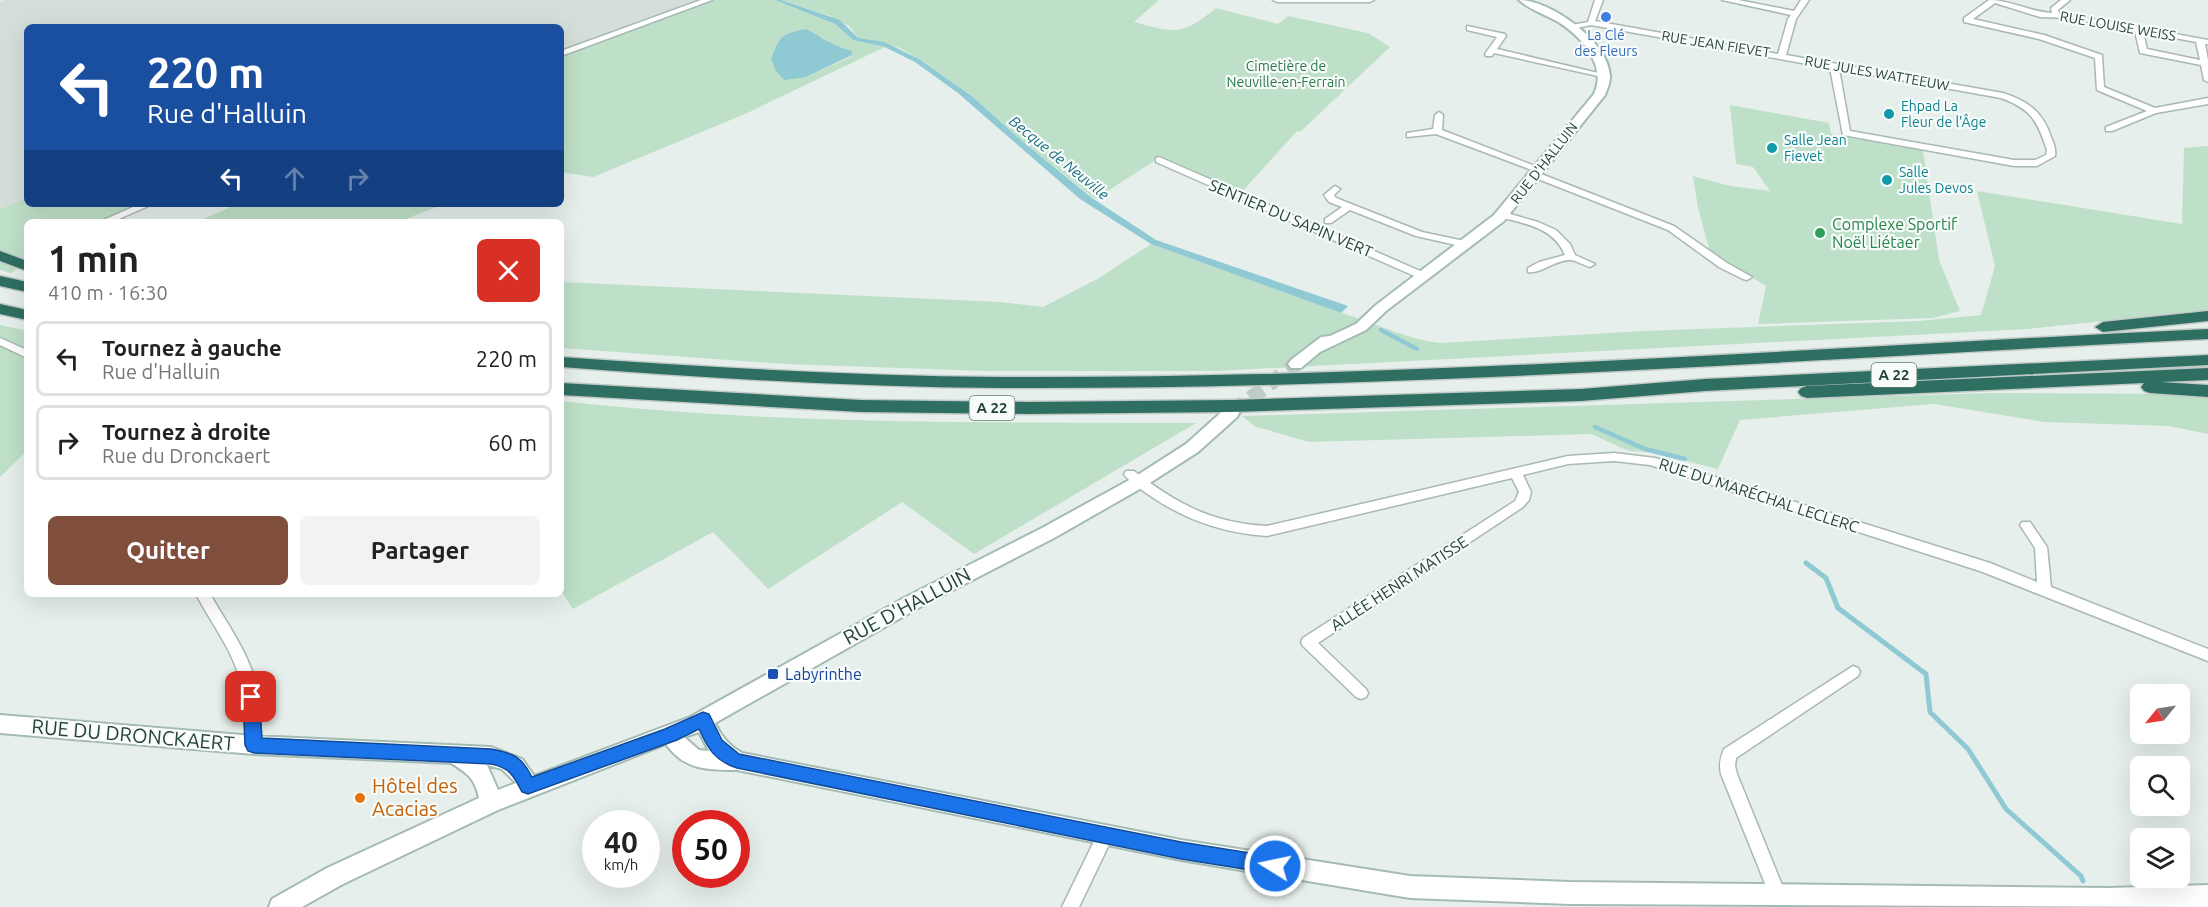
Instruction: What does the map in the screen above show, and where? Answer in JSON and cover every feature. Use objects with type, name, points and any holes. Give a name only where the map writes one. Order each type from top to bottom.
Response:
[{"type":"highway","points":[[0,256],[24,265]]},
{"type":"highway","points":[[0,281],[24,286]]},
{"type":"highway","points":[[0,309],[24,314]]},
{"type":"highway","points":[[1850,352],[1925,342],[2080,330],[2208,316]]},
{"type":"highway","points":[[0,317],[24,322]]},
{"type":"highway","name":"A 22","points":[[564,362],[844,379],[1063,382],[1325,377],[2208,334]]},
{"type":"highway","name":"A 22","points":[[564,389],[795,403],[1017,408],[1231,406],[1581,394],[1705,385],[2208,360]]},
{"type":"highway","points":[[1581,394],[1604,399],[2041,383],[2208,374]]},
{"type":"highway","points":[[2041,383],[2059,387],[2162,388],[2208,392]]},
{"type":"main road","points":[[1524,0],[1575,27],[1586,39],[1607,76]]},
{"type":"main road","name":"RUE D'HALLUIN","points":[[1296,364],[1318,348],[1361,327],[1503,215],[1599,94],[1607,76]]},
{"type":"main road","name":"RUE D'HALLUIN","points":[[280,907],[335,876],[490,803],[671,735],[703,719],[982,566],[1048,533],[1231,413],[1192,448],[1135,478]]},
{"type":"main road","points":[[703,719],[716,746],[725,755],[737,761]]},
{"type":"main road","name":"RUE DU DRONCKAERT","points":[[0,724],[254,745],[446,756],[464,754],[504,759],[518,767],[528,787]]},
{"type":"main road","points":[[671,735],[679,748],[692,757],[708,761],[737,761],[1181,850],[1418,888],[2108,899],[2208,896]]},
{"type":"main road","name":"RUE DU DRONCKAERT","points":[[446,756],[472,763],[480,770],[488,786],[490,803]]},
{"type":"street","points":[[564,53],[708,0]]},
{"type":"street","points":[[1277,0],[1370,0]]},
{"type":"street","points":[[1575,27],[1592,23],[1599,0]]},
{"type":"street","points":[[1726,0],[1795,13]]},
{"type":"street","name":"RUE JEAN FIEVET","points":[[1592,23],[1782,55],[1795,13],[1805,0]]},
{"type":"street","points":[[1994,0],[1967,20],[2041,37],[2099,57],[2100,88],[2154,111]]},
{"type":"street","name":"RUE LOUISE WEISS","points":[[1994,0],[2040,15],[2056,14],[2204,41]]},
{"type":"street","points":[[2056,14],[2054,10],[2066,0]]},
{"type":"street","points":[[1470,28],[1502,36],[1491,52],[1607,76]]},
{"type":"street","points":[[2139,29],[2143,51],[2204,63]]},
{"type":"street","points":[[2204,41],[2204,63],[2208,80]]},
{"type":"street","name":"RUE JULES WATTEEUW","points":[[1782,55],[1997,94],[2028,107],[2040,117],[2051,154],[2041,162],[2014,164],[1846,134],[1834,65]]},
{"type":"street","points":[[2109,129],[2154,111],[2208,101]]},
{"type":"street","points":[[1437,131],[1439,115]]},
{"type":"street","points":[[1410,135],[1437,131],[1671,228],[1747,278]]},
{"type":"street","name":"SENTIER DU SAPIN VERT","points":[[1159,160],[1423,276]]},
{"type":"street","points":[[1335,189],[1329,195],[1332,200],[1419,234],[1465,244]]},
{"type":"street","points":[[1328,221],[1349,206]]},
{"type":"street","points":[[111,219],[141,207]]},
{"type":"street","points":[[1503,215],[1558,234],[1565,240],[1571,257]]},
{"type":"street","points":[[1532,270],[1543,264],[1571,257],[1590,264]]},
{"type":"street","points":[[0,341],[24,353]]},
{"type":"street","name":"RUE DU MARÉCHAL LECLERC","points":[[1135,478],[1178,508],[1199,519],[1233,529],[1267,531],[1579,459],[1629,458],[1657,462],[1960,559],[2044,589],[2208,655]]},
{"type":"street","name":"ALLÉE HENRI MATISSE","points":[[1360,693],[1308,642],[1519,504],[1526,496],[1526,490],[1515,472]]},
{"type":"street","points":[[2026,525],[2036,537],[2041,548],[2044,589]]},
{"type":"street","points":[[205,597],[241,660],[246,674],[251,697],[254,745]]},
{"type":"street","points":[[1778,895],[1728,774],[1729,754],[1853,672]]},
{"type":"street","points":[[1070,907],[1106,834]]},
{"type":"shaded area","points":[[4,0],[700,0],[564,50],[564,24],[24,24],[24,199],[0,209],[0,2]]},
{"type":"green space","points":[[700,0],[775,0],[835,24],[853,40],[885,47],[745,114],[593,177],[564,172],[564,50]],"holes":[[[822,37],[852,56],[806,77]]]},
{"type":"green space","name":"Cimetière de Neuville-en-Ferrain","points":[[781,0],[1159,0],[1134,22],[1178,30],[1195,24],[1216,8],[1278,24],[1288,16],[1368,33],[1390,47],[1300,132],[1297,131],[1239,195],[1159,158],[1095,199],[1022,141],[973,97],[919,59],[900,48],[858,38],[849,26],[830,16]]},
{"type":"green space","name":"Complexe Sportif Noël Liétaer","points":[[1730,105],[1829,123],[1831,134],[1923,151],[1939,260],[1960,311],[1933,318],[1758,324],[1766,286],[1710,252],[1698,208],[1693,176],[1730,186],[1770,191],[1753,167],[1736,164]]},
{"type":"green space","points":[[2208,146],[2208,310],[2028,329],[1215,371],[986,371],[785,364],[564,348],[564,282],[1000,302],[1043,307],[1099,278],[1151,244],[1402,334],[1440,343],[1643,331],[1919,321],[1981,315],[1995,266],[1977,191],[2182,224],[2184,148]]},
{"type":"green space","points":[[24,199],[24,207],[136,207],[106,219],[24,219],[24,265],[11,273],[0,270],[0,209]]},
{"type":"green space","points":[[230,207],[436,207],[406,219],[204,219]]},
{"type":"green space","points":[[0,325],[24,330],[24,454],[0,477]]},
{"type":"green space","points":[[1994,393],[2189,394],[2208,397],[2208,434],[2169,426],[2045,422],[1934,404],[1740,420],[1718,469],[1651,452],[1629,451],[1591,434],[1309,442],[1254,426],[1242,416]]},
{"type":"green space","points":[[564,401],[640,409],[878,421],[1196,423],[974,554],[902,502],[768,589],[713,532],[573,609],[564,596]]},
{"type":"water","points":[[775,0],[840,20],[858,38],[884,42],[919,59],[973,97],[1022,141],[1092,198],[1156,240],[1348,306],[1341,313],[1151,244],[1080,199],[958,93],[915,62],[885,47],[853,40],[835,24]]},
{"type":"water","points":[[806,29],[852,51],[852,55],[806,77],[784,80],[776,71],[771,59],[774,51],[782,37]]},
{"type":"waterway","name":"Becque de Neuville","points":[[1381,330],[1417,349]]},
{"type":"waterway","name":"Becque de Neuville","points":[[1595,427],[1645,449],[1685,459]]},
{"type":"waterway","name":"Becque de Neuville","points":[[1806,563],[1826,578],[1838,608],[1926,674],[1930,712],[1968,749],[2006,809],[2081,876],[2083,881]]},
{"type":"tunnel","points":[[1232,412],[1296,364]]},
{"type":"place","name":"La Clé des Fleurs","points":[[1606,17]]},
{"type":"place","name":"Ehpad La Fleur de l'Âge","points":[[1889,114]]},
{"type":"place","name":"Salle Jean Fievet","points":[[1772,148]]},
{"type":"place","name":"Salle Jules Devos","points":[[1887,180]]},
{"type":"place","name":"Complexe Sportif Noël Liétaer","points":[[1820,233]]},
{"type":"place","name":"Labyrinthe","points":[[773,674]]},
{"type":"place","name":"Hôtel des Acacias","points":[[360,798]]},
{"type":"route","points":[[251,697],[254,745],[446,756],[464,754],[491,756],[512,762],[518,767],[528,787],[671,735],[703,719],[720,751],[737,761],[1181,850],[1275,866]]}]
